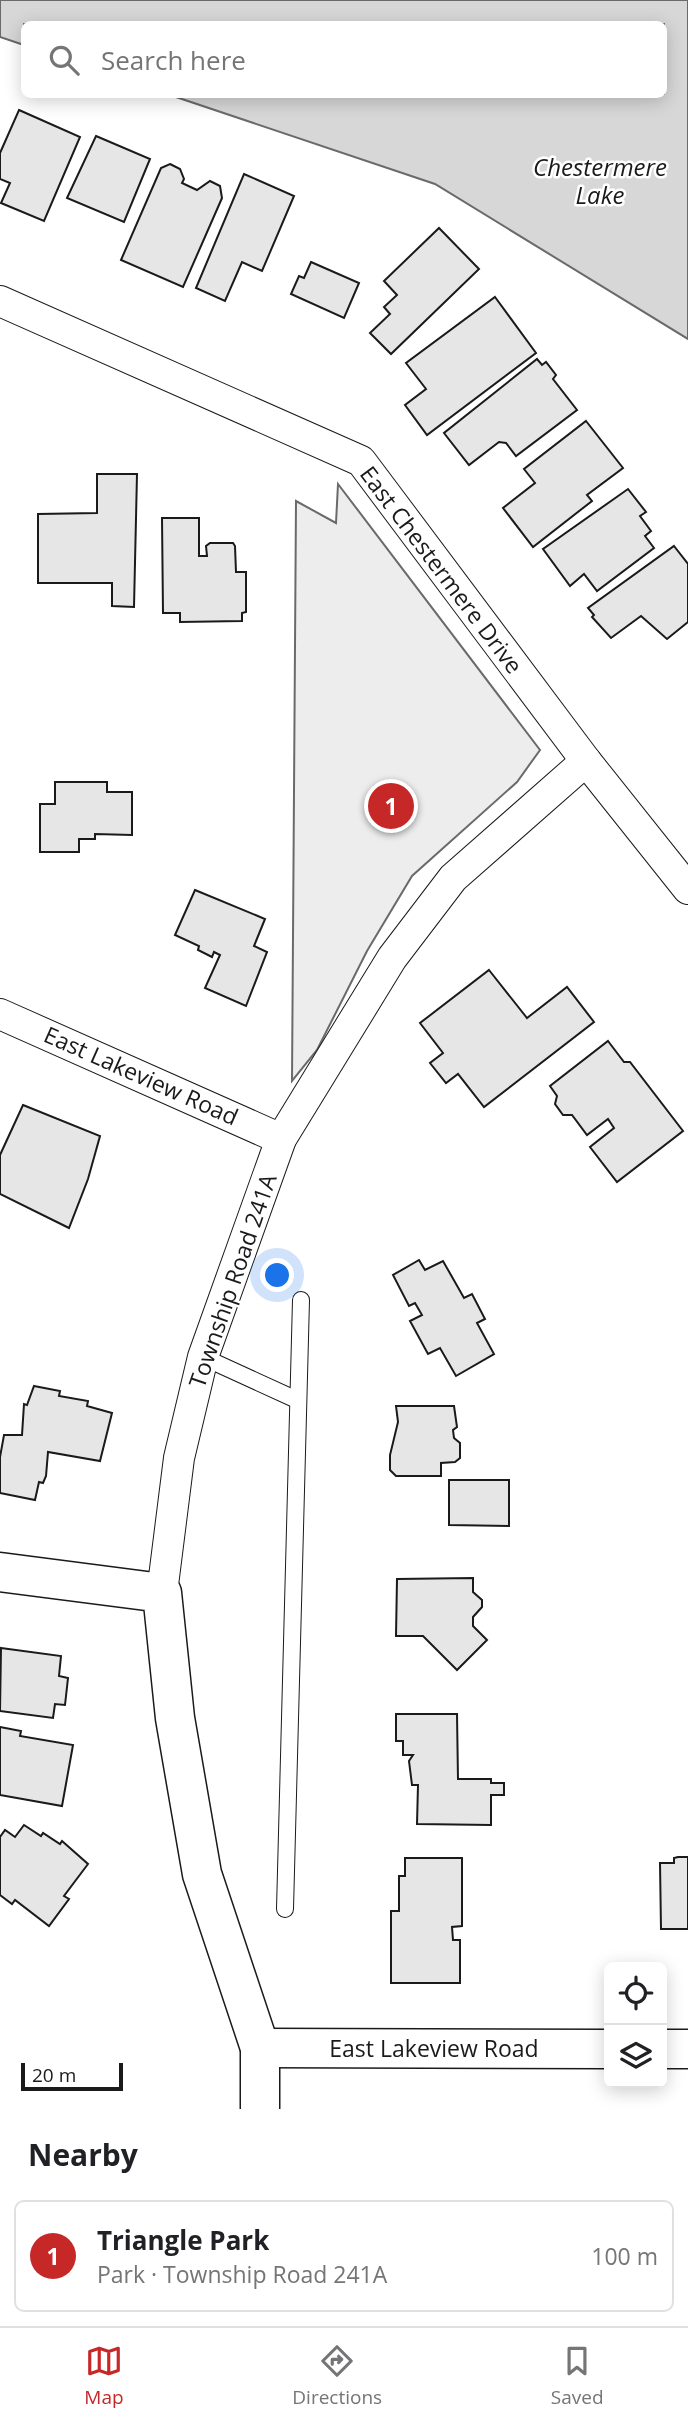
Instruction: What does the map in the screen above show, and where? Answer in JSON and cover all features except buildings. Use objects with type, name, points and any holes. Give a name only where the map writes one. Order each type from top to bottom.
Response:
[{"type":"street","name":"East Chestermere Drive","points":[[0,301],[360,461],[586,761],[688,889]]},
{"type":"street","name":"Township Road 241A","points":[[260,2109],[260,2048],[202,1874],[175,1717],[162,1592],[179,1458],[203,1357],[281,1139],[392,958],[453,878],[586,761]]},
{"type":"street","name":"East Lakeview Road","points":[[0,1014],[281,1139]]},
{"type":"street","points":[[0,1572],[162,1592]]},
{"type":"street","name":"East Lakeview Road","points":[[260,2048],[604,2049]]},
{"type":"street","points":[[667,2049],[688,2049]]},
{"type":"lane","points":[[285,1909],[300,1300]]},
{"type":"lane","points":[[203,1357],[297,1400]]},
{"type":"shaded area","points":[[338,484],[540,750],[517,782],[412,876],[367,951],[317,1050],[292,1081],[296,501],[336,523]]},
{"type":"water","name":"Chestermere Lake","points":[[0,0],[688,0],[688,339],[435,184],[179,98],[667,98],[667,21],[21,21],[21,44],[0,37]]},
{"type":"place","name":"Triangle Park","points":[[391,806]]}]
